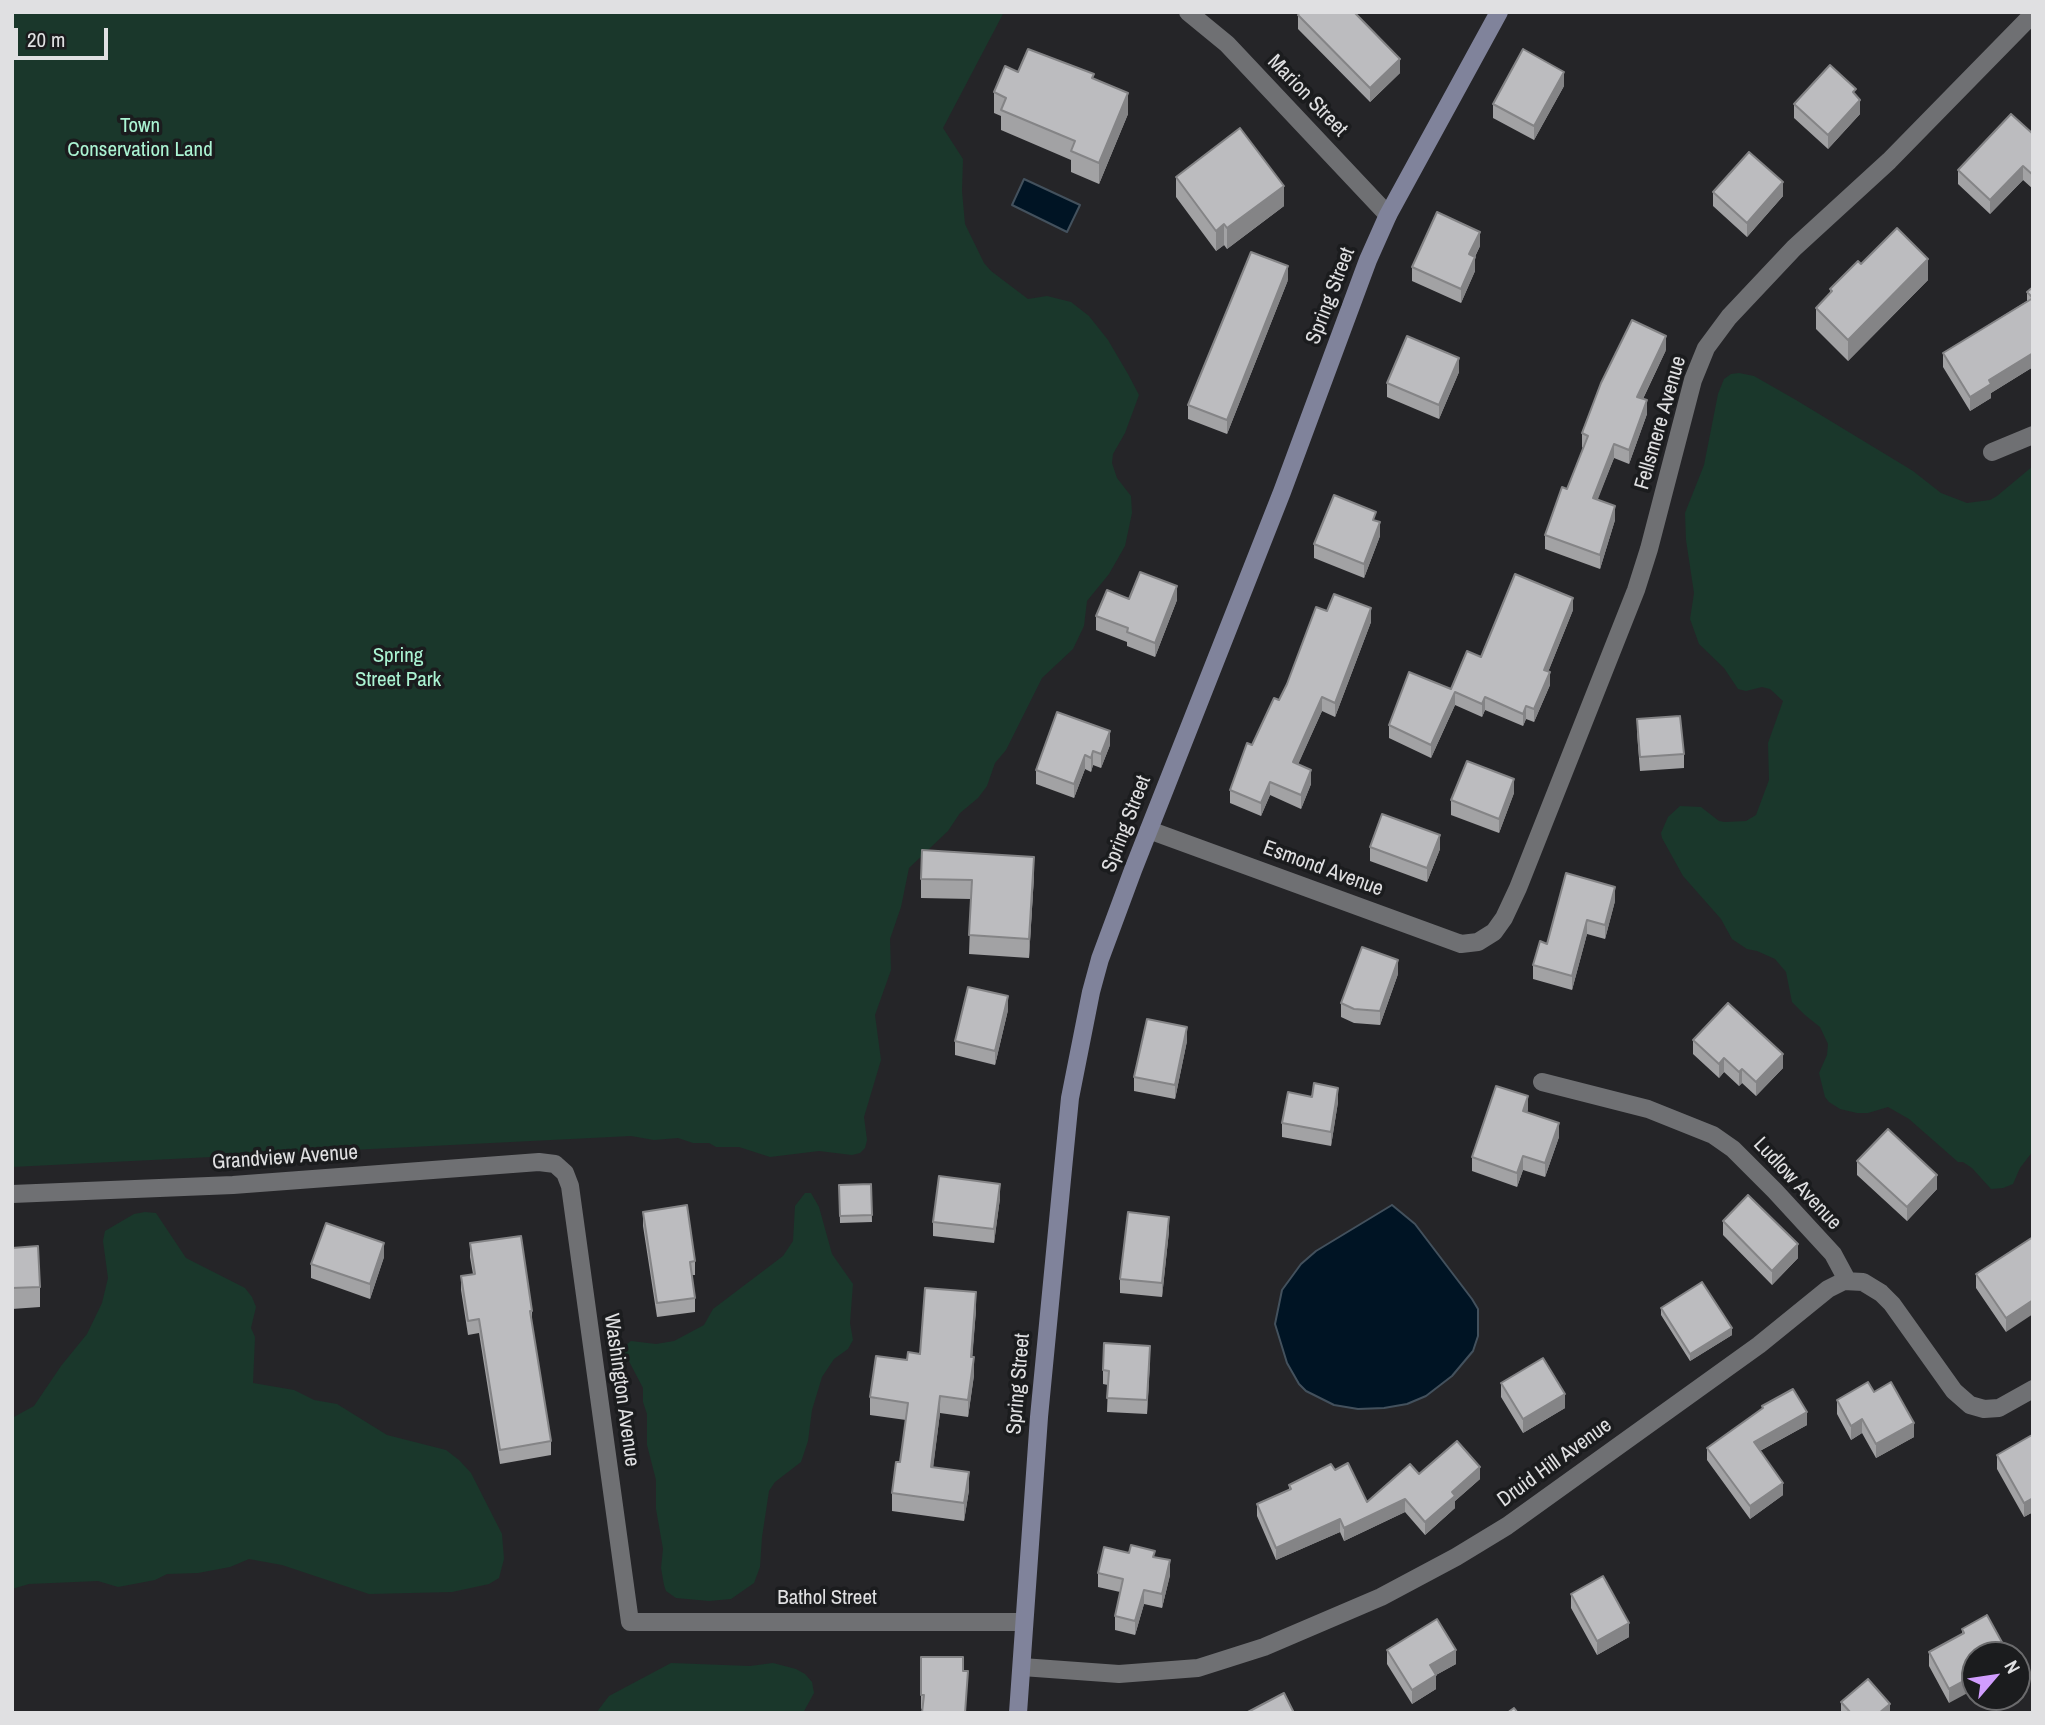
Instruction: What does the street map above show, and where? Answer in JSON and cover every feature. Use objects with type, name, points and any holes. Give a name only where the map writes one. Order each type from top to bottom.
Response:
[{"type":"street","name":"Marion Street","points":[[1188,12],[1227,44],[1388,215]]},
{"type":"street","name":"Spring Street","points":[[1018,1713],[1039,1417],[1070,1098],[1084,1022],[1100,959],[1388,215],[1499,12]]},
{"type":"street","name":"Fellsmere Avenue","points":[[1483,940],[1499,926],[1518,888],[1636,590],[1693,380],[1706,348],[1729,317],[1794,248],[1889,160],[2033,14]]},
{"type":"street","points":[[1992,452],[2033,435]]},
{"type":"street","name":"Esmond Avenue","points":[[1149,830],[1461,944],[1483,940]]},
{"type":"street","name":"Ludlow Avenue","points":[[1542,1082],[1648,1109],[1713,1135],[1733,1149],[1776,1191],[1833,1254],[1847,1280]]},
{"type":"street","name":"Grandview Avenue","points":[[12,1194],[233,1185],[539,1162],[560,1167]]},
{"type":"street","name":"Washington Avenue","points":[[560,1167],[570,1185],[631,1622]]},
{"type":"street","points":[[1847,1280],[1863,1282],[1881,1293],[1892,1304],[1964,1401],[1984,1409],[1999,1408],[2033,1389]]},
{"type":"street","name":"Druid Hill Avenue","points":[[1022,1667],[1119,1674],[1198,1668],[1264,1647],[1381,1597],[1456,1557],[1528,1512],[1759,1345],[1828,1289],[1847,1280]]},
{"type":"street","name":"Bathol Street","points":[[631,1622],[1023,1622]]},
{"type":"green space","name":"Spring Street Park","points":[[12,12],[1004,12],[943,128],[963,159],[965,224],[984,263],[991,271],[1028,299],[1047,296],[1071,302],[1089,316],[1108,340],[1128,374],[1139,395],[1125,433],[1113,454],[1112,463],[1117,478],[1131,496],[1132,513],[1125,546],[1109,574],[1087,601],[1084,626],[1073,649],[1042,678],[1006,750],[995,763],[987,786],[978,798],[960,813],[948,831],[909,868],[901,907],[890,939],[891,970],[875,1015],[881,1060],[864,1117],[867,1140],[860,1153],[852,1155],[819,1151],[770,1157],[739,1147],[716,1147],[709,1143],[693,1143],[678,1138],[654,1140],[631,1136],[12,1167]]},
{"type":"green space","points":[[1739,373],[1754,376],[1913,471],[1941,493],[1967,503],[1990,500],[2033,466],[2033,1151],[2020,1168],[2013,1184],[2003,1188],[1991,1189],[1972,1168],[1958,1162],[1909,1119],[1888,1107],[1857,1113],[1840,1109],[1829,1102],[1825,1097],[1819,1073],[1827,1055],[1828,1044],[1820,1027],[1792,1002],[1786,972],[1775,959],[1747,949],[1732,939],[1721,919],[1683,876],[1662,838],[1661,833],[1668,817],[1680,806],[1701,807],[1719,821],[1725,822],[1746,821],[1756,815],[1769,780],[1768,743],[1783,701],[1770,689],[1738,689],[1724,668],[1699,644],[1690,619],[1694,593],[1685,513],[1704,465],[1718,394],[1724,379]]},
{"type":"green space","points":[[805,1193],[811,1193],[819,1207],[832,1254],[853,1284],[850,1323],[853,1340],[848,1349],[834,1359],[822,1377],[801,1462],[775,1482],[769,1491],[760,1567],[754,1583],[731,1599],[709,1601],[676,1598],[666,1591],[661,1568],[663,1549],[656,1509],[656,1480],[647,1445],[647,1414],[643,1402],[643,1388],[622,1348],[631,1341],[656,1344],[674,1341],[704,1325],[713,1309],[783,1256],[793,1241],[795,1206]]},
{"type":"green space","points":[[156,1213],[186,1258],[245,1288],[252,1297],[256,1307],[251,1328],[255,1337],[253,1383],[294,1390],[314,1400],[337,1404],[387,1435],[446,1450],[459,1460],[471,1473],[502,1534],[504,1559],[499,1578],[489,1584],[452,1592],[369,1594],[282,1565],[249,1559],[230,1567],[198,1573],[167,1574],[155,1580],[118,1587],[98,1581],[29,1584],[12,1589],[12,1418],[34,1406],[87,1334],[102,1303],[108,1278],[103,1241],[105,1231],[134,1214]]},
{"type":"green space","points":[[671,1663],[750,1666],[773,1663],[805,1674],[812,1682],[814,1693],[803,1713],[596,1713],[609,1696]]},
{"type":"water","points":[[1024,179],[1080,205],[1067,232],[1012,205]]},
{"type":"water","points":[[1392,1205],[1415,1224],[1472,1299],[1478,1309],[1478,1336],[1473,1351],[1452,1376],[1426,1396],[1407,1404],[1384,1408],[1358,1409],[1334,1405],[1306,1391],[1287,1363],[1275,1324],[1282,1290],[1301,1264],[1316,1251]]},
{"type":"building","points":[[1300,12],[1354,12],[1400,59],[1370,88],[1298,15]]},
{"type":"building","points":[[1028,49],[1094,74],[1092,78],[1128,93],[1099,163],[1071,151],[1075,141],[1001,110],[1006,98],[994,92],[1005,66],[1018,72]]},
{"type":"building","points":[[1523,49],[1564,72],[1534,126],[1493,104]]},
{"type":"building","points":[[1830,65],[1856,89],[1853,92],[1860,100],[1828,135],[1794,104]]},
{"type":"building","points":[[2011,114],[2033,134],[2033,175],[2023,166],[1990,200],[1958,170]]},
{"type":"building","points":[[1240,128],[1284,186],[1227,228],[1224,224],[1216,231],[1176,177]]},
{"type":"building","points":[[1749,152],[1783,182],[1747,223],[1713,192]]},
{"type":"building","points":[[1437,212],[1480,232],[1469,254],[1475,257],[1461,289],[1412,267]]},
{"type":"building","points":[[1897,228],[1928,259],[1848,340],[1816,308],[1832,291],[1830,289],[1858,261],[1861,264]]},
{"type":"building","points":[[1251,252],[1288,266],[1227,420],[1188,405]]},
{"type":"building","points":[[2033,287],[2033,298],[2027,292]]},
{"type":"building","points":[[2033,298],[2033,353],[1989,380],[1991,384],[1970,397],[1943,353]]},
{"type":"building","points":[[1632,320],[1666,336],[1637,397],[1647,400],[1629,450],[1614,444],[1593,498],[1615,506],[1600,555],[1545,535],[1562,487],[1567,489],[1588,436],[1582,433],[1601,383]]},
{"type":"building","points":[[1407,336],[1459,358],[1439,405],[1387,383]]},
{"type":"building","points":[[1334,495],[1376,512],[1373,520],[1380,522],[1364,564],[1314,544]]},
{"type":"building","points":[[1140,572],[1177,586],[1155,643],[1127,632],[1128,628],[1096,616],[1107,590],[1129,599]]},
{"type":"building","points":[[1515,574],[1573,598],[1544,670],[1550,672],[1534,709],[1526,706],[1523,714],[1485,697],[1482,704],[1455,692],[1431,745],[1389,725],[1409,672],[1451,689],[1467,651],[1481,657]]},
{"type":"building","points":[[1334,594],[1371,608],[1335,703],[1322,697],[1293,762],[1311,770],[1301,795],[1270,782],[1261,803],[1230,790],[1247,743],[1252,745],[1274,698],[1279,700],[1287,684],[1316,607],[1327,611]]},
{"type":"building","points":[[1057,712],[1110,731],[1101,754],[1093,751],[1091,758],[1085,755],[1074,784],[1036,770]]},
{"type":"building","points":[[1680,716],[1684,754],[1640,757],[1637,719]]},
{"type":"building","points":[[1467,761],[1514,779],[1499,819],[1451,800]]},
{"type":"building","points":[[1382,814],[1440,835],[1427,868],[1370,847]]},
{"type":"building","points":[[922,850],[1034,857],[1029,939],[969,935],[972,880],[921,879]]},
{"type":"building","points":[[1566,873],[1615,887],[1605,925],[1587,920],[1572,976],[1533,965],[1540,941],[1547,944]]},
{"type":"building","points":[[1362,947],[1398,960],[1380,1011],[1354,1009],[1341,1003]]},
{"type":"building","points":[[968,987],[1008,996],[995,1051],[955,1041]]},
{"type":"building","points":[[1728,1003],[1783,1054],[1756,1082],[1742,1069],[1739,1072],[1724,1058],[1719,1064],[1693,1040]]},
{"type":"building","points":[[1147,1019],[1187,1027],[1175,1085],[1134,1077]]},
{"type":"building","points":[[1314,1083],[1338,1088],[1331,1132],[1282,1123],[1288,1092],[1312,1097]]},
{"type":"building","points":[[1496,1086],[1528,1096],[1523,1111],[1559,1123],[1545,1163],[1523,1156],[1517,1173],[1472,1157]]},
{"type":"building","points":[[1888,1129],[1937,1175],[1907,1207],[1857,1161]]},
{"type":"building","points":[[939,1176],[1000,1184],[994,1229],[933,1222]]},
{"type":"building","points":[[871,1184],[872,1215],[840,1216],[839,1185]]},
{"type":"building","points":[[1748,1195],[1798,1244],[1772,1271],[1723,1221]]},
{"type":"building","points":[[687,1205],[695,1261],[690,1262],[695,1298],[657,1303],[643,1212]]},
{"type":"building","points":[[1128,1212],[1169,1217],[1162,1283],[1120,1279]]},
{"type":"building","points":[[326,1223],[384,1243],[370,1284],[311,1264]]},
{"type":"building","points":[[521,1236],[551,1441],[500,1450],[479,1319],[468,1321],[461,1276],[475,1274],[470,1243]]},
{"type":"building","points":[[2033,1237],[2033,1300],[2006,1318],[1976,1274]]},
{"type":"building","points":[[38,1246],[40,1287],[12,1288],[12,1248]]},
{"type":"building","points":[[1702,1282],[1732,1328],[1690,1354],[1661,1308]]},
{"type":"building","points":[[925,1288],[976,1292],[971,1357],[974,1357],[968,1400],[940,1396],[931,1467],[969,1472],[964,1503],[892,1493],[896,1462],[900,1462],[908,1403],[870,1397],[876,1356],[907,1360],[908,1352],[920,1354]]},
{"type":"building","points":[[1104,1343],[1150,1346],[1147,1400],[1107,1398],[1109,1371],[1103,1370]]},
{"type":"building","points":[[1543,1358],[1565,1394],[1523,1419],[1501,1383]]},
{"type":"building","points":[[1868,1382],[1874,1392],[1891,1382],[1914,1423],[1876,1444],[1862,1419],[1851,1426],[1837,1400]]},
{"type":"building","points":[[1793,1389],[1807,1412],[1754,1442],[1783,1483],[1750,1506],[1707,1448],[1763,1408],[1762,1406]]},
{"type":"building","points":[[2032,1435],[2033,1498],[2024,1503],[1997,1455]]},
{"type":"building","points":[[1457,1441],[1480,1467],[1452,1492],[1455,1496],[1425,1522],[1405,1499],[1344,1528],[1340,1519],[1276,1548],[1257,1504],[1291,1489],[1289,1485],[1331,1464],[1335,1470],[1348,1463],[1367,1502],[1410,1464],[1419,1474]]},
{"type":"building","points":[[1131,1545],[1155,1551],[1153,1557],[1170,1560],[1162,1594],[1144,1590],[1135,1621],[1115,1616],[1123,1579],[1098,1573],[1104,1547],[1129,1553]]},
{"type":"building","points":[[1603,1576],[1629,1623],[1597,1641],[1571,1594]]},
{"type":"building","points":[[1987,1615],[2001,1641],[1961,1641],[1961,1683],[1949,1689],[1929,1652],[1964,1633],[1962,1629]]},
{"type":"building","points":[[1437,1619],[1456,1650],[1430,1665],[1436,1675],[1412,1690],[1387,1650]]},
{"type":"building","points":[[921,1657],[963,1657],[963,1671],[968,1671],[965,1713],[922,1713],[924,1695],[921,1695]]},
{"type":"building","points":[[1868,1679],[1890,1704],[1879,1713],[1849,1713],[1841,1702]]},
{"type":"building","points":[[1284,1693],[1294,1713],[1246,1713]]},
{"type":"park label","name":"Town Conservation Land","points":[[140,138]]}]
